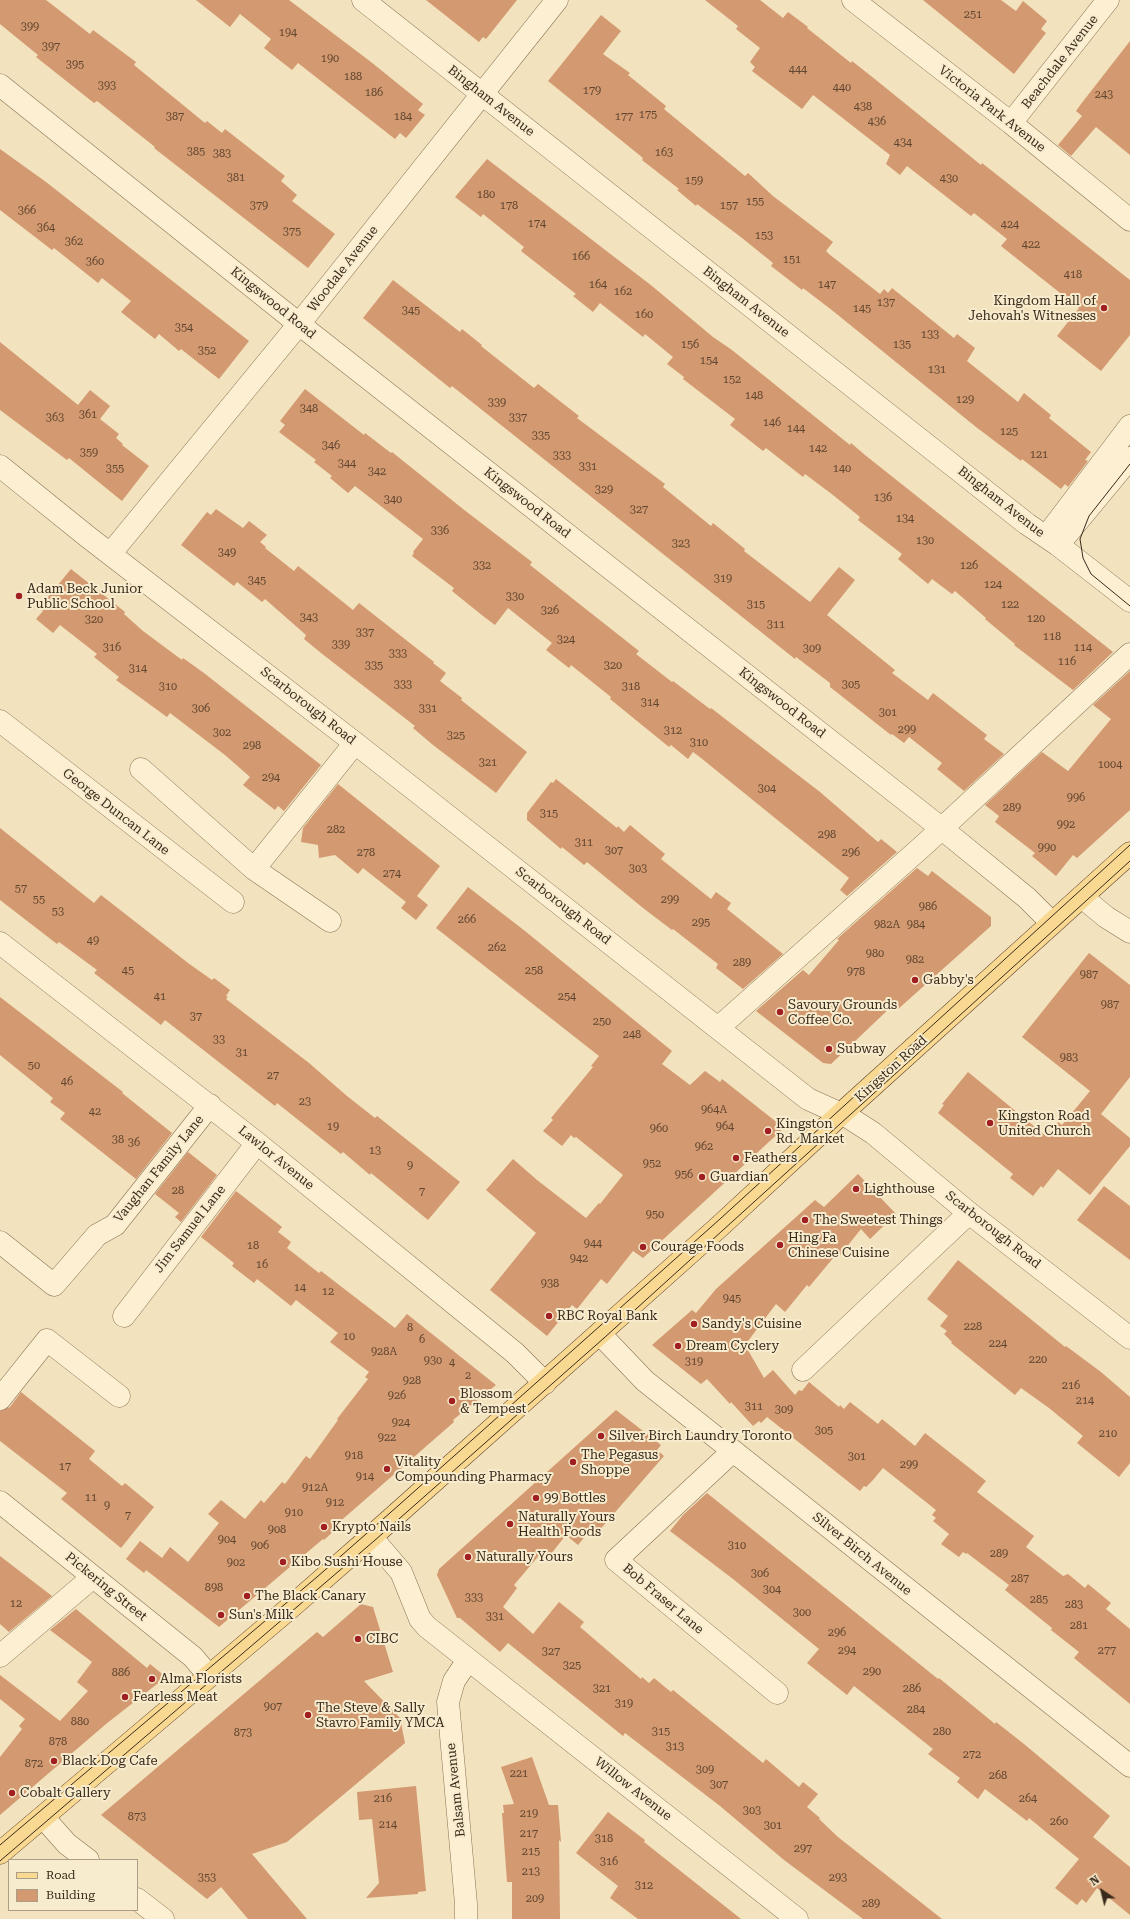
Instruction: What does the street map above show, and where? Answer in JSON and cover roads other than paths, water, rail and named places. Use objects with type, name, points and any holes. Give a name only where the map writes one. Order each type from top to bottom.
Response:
[{"type":"main road","name":"Kingston Road","points":[[0,1853],[371,1537],[720,1226],[841,1114],[1130,853]]},
{"type":"street","name":"Bingham Avenue","points":[[364,0],[1130,601]]},
{"type":"street","name":"Woodale Avenue","points":[[111,553],[300,324],[557,0]]},
{"type":"street","name":"Victoria Park Avenue","points":[[852,0],[1011,124],[1130,220]]},
{"type":"street","name":"Beachdale Avenue","points":[[1011,124],[1108,0]]},
{"type":"street","name":"Kingswood Road","points":[[0,85],[300,324],[941,828],[1027,898],[1052,923]]},
{"type":"street","points":[[1052,541],[1130,426]]},
{"type":"street","points":[[1052,541],[1130,458]]},
{"type":"street","name":"Scarborough Road","points":[[0,466],[808,1099],[841,1114],[873,1133],[969,1213],[1130,1338]]},
{"type":"street","points":[[718,1028],[941,828],[1130,654]]},
{"type":"street","name":"George Duncan Lane","points":[[0,721],[232,902]]},
{"type":"street","points":[[254,869],[355,743]]},
{"type":"street","points":[[141,769],[254,869],[330,921]]},
{"type":"street","points":[[1082,897],[1106,917],[1130,932]]},
{"type":"street","name":"Lawlor Avenue","points":[[0,944],[210,1105],[515,1353],[545,1383]]},
{"type":"street","name":"Vaughan Family Lane","points":[[0,1242],[54,1285],[97,1235],[115,1225],[210,1105]]},
{"type":"street","name":"Jim Samuel Lane","points":[[124,1316],[257,1143]]},
{"type":"street","points":[[803,1370],[969,1213]]},
{"type":"street","name":"Silver Birch Avenue","points":[[600,1334],[645,1381],[1130,1766]]},
{"type":"street","points":[[0,1399],[47,1340],[119,1396]]},
{"type":"street","name":"Bob Fraser Lane","points":[[733,1451],[616,1560],[777,1693]]},
{"type":"street","name":"Pickering Street","points":[[0,1502],[193,1657],[209,1676]]},
{"type":"street","points":[[371,1537],[401,1572],[420,1619],[426,1628],[468,1660]]},
{"type":"street","points":[[0,1656],[94,1577]]},
{"type":"street","name":"Balsam Avenue","points":[[466,1919],[466,1904],[448,1702],[454,1681],[468,1660]]},
{"type":"street","name":"Willow Avenue","points":[[468,1660],[797,1919]]},
{"type":"street","points":[[43,1817],[67,1844],[87,1859]]},
{"type":"street","points":[[138,1900],[163,1919]]},
{"type":"tram line","points":[[1130,464],[1089,516],[1080,539],[1083,558],[1091,574],[1130,606]]},
{"type":"tram line","points":[[0,1845],[317,1577],[399,1505],[720,1219],[1130,845]]},
{"type":"tram line","points":[[0,1861],[374,1541],[604,1338],[1130,861]]},
{"type":"place","name":"Kingdom Hall of Jehovah's Witnesses","points":[[1104,308]]},
{"type":"place","name":"Adam Beck Junior Public School","points":[[19,596]]},
{"type":"place","name":"Gabby's","points":[[915,980]]},
{"type":"place","name":"Savoury Grounds Coffee Co.","points":[[780,1012]]},
{"type":"place","name":"Subway","points":[[829,1049]]},
{"type":"place","name":"Kingston Road United Church","points":[[990,1123]]},
{"type":"place","name":"Kingston Rd. Market","points":[[768,1131]]},
{"type":"place","name":"Feathers","points":[[736,1158]]},
{"type":"place","name":"Guardian","points":[[702,1177]]},
{"type":"place","name":"Lighthouse","points":[[856,1189]]},
{"type":"place","name":"The Sweetest Things","points":[[805,1220]]},
{"type":"place","name":"Hing Fa Chinese Cuisine","points":[[780,1245]]},
{"type":"place","name":"Courage Foods","points":[[643,1247]]},
{"type":"place","name":"RBC Royal Bank","points":[[549,1316]]},
{"type":"place","name":"Sandy's Cuisine","points":[[694,1324]]},
{"type":"place","name":"Dream Cyclery","points":[[678,1346]]},
{"type":"place","name":"Blossom & Tempest","points":[[452,1401]]},
{"type":"place","name":"Silver Birch Laundry Toronto","points":[[601,1436]]},
{"type":"place","name":"The Pegasus Shoppe","points":[[573,1462]]},
{"type":"place","name":"Vitality Compounding Pharmacy","points":[[387,1469]]},
{"type":"place","name":"99 Bottles","points":[[536,1498]]},
{"type":"place","name":"Naturally Yours Health Foods","points":[[510,1524]]},
{"type":"place","name":"Krypto Nails","points":[[324,1527]]},
{"type":"place","name":"Naturally Yours","points":[[468,1557]]},
{"type":"place","name":"Kibo Sushi House","points":[[283,1562]]},
{"type":"place","name":"The Black Canary","points":[[247,1596]]},
{"type":"place","name":"Sun's Milk","points":[[221,1615]]},
{"type":"place","name":"CIBC","points":[[358,1639]]},
{"type":"place","name":"Alma Florists","points":[[152,1679]]},
{"type":"place","name":"Fearless Meat","points":[[125,1697]]},
{"type":"place","name":"The Steve & Sally Stavro Family YMCA","points":[[308,1715]]},
{"type":"place","name":"Black Dog Cafe","points":[[54,1761]]},
{"type":"place","name":"Cobalt Gallery","points":[[12,1793]]}]
